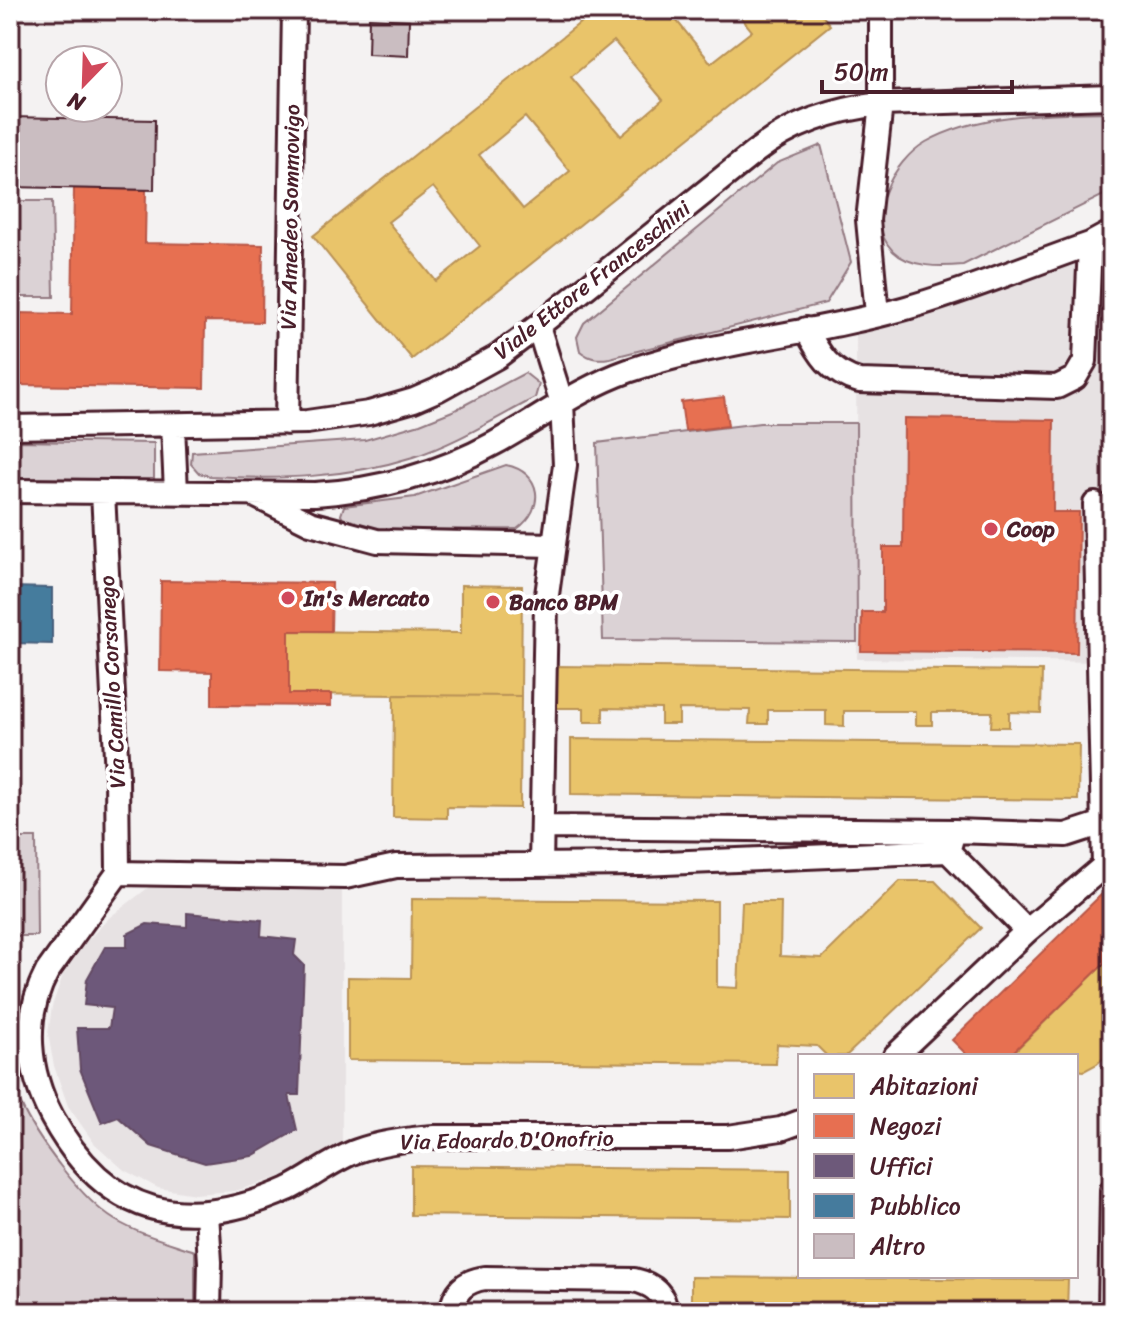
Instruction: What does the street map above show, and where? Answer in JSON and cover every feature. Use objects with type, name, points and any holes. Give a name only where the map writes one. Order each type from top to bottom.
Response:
[{"type":"street","name":"Via Amedeo Sommovigo","points":[[287,423],[294,10]]},
{"type":"street","points":[[877,314],[868,220],[881,104],[881,10]]},
{"type":"street","name":"Viale Ettore Franceschini","points":[[10,427],[287,423],[347,417],[414,400],[466,375],[538,326],[766,143],[791,128],[816,118],[881,104],[1112,97]]},
{"type":"street","points":[[10,491],[315,494],[346,491],[425,474],[473,455],[562,403],[640,367],[925,302],[1090,244],[1112,232]]},
{"type":"street","points":[[806,329],[827,363],[859,381],[1057,387],[1075,378],[1085,361],[1090,244]]},
{"type":"street","points":[[538,326],[562,403],[564,480],[553,545],[546,617],[541,865]]},
{"type":"street","points":[[173,426],[176,492]]},
{"type":"street","name":"Via Camillo Corsanego","points":[[103,492],[117,776],[118,873]]},
{"type":"street","points":[[249,493],[310,523],[377,541],[553,545]]},
{"type":"street","points":[[897,1054],[1027,931],[1108,866],[1095,504]]},
{"type":"street","points":[[118,873],[345,877],[396,866],[641,864],[1066,835],[1107,823]]},
{"type":"street","points":[[543,827],[951,841],[1027,931]]},
{"type":"street","name":"Via Edoardo D'Onofrio","points":[[118,873],[40,985],[30,1024],[31,1046],[48,1110],[61,1134],[88,1167],[111,1187],[150,1209],[207,1213],[272,1195],[349,1154],[393,1142],[447,1137],[728,1137],[781,1129],[798,1123]]},
{"type":"street","points":[[1110,1312],[1112,1190]]},
{"type":"street","points":[[207,1213],[209,1312]]},
{"type":"street","points":[[451,1312],[460,1288],[485,1278],[634,1280],[661,1295],[666,1312]]},
{"type":"shaded area","points":[[1112,112],[1112,191],[963,265],[936,266],[908,261],[893,251],[884,238],[880,223],[886,191],[903,162],[926,142],[969,125],[1017,116]]},
{"type":"shaded area","points":[[821,145],[851,262],[826,303],[610,358],[594,358],[580,351],[577,337],[584,323],[777,163]]},
{"type":"shaded area","points":[[10,201],[52,201],[54,297],[10,297]]},
{"type":"shaded area","points":[[1104,242],[1108,662],[857,659],[856,325]]},
{"type":"shaded area","points":[[525,373],[539,384],[535,398],[444,445],[388,464],[312,476],[261,478],[210,476],[199,473],[191,464],[192,452],[365,440],[455,410]]},
{"type":"shaded area","points":[[760,423],[856,423],[857,642],[603,640],[597,443]]},
{"type":"shaded area","points":[[10,441],[154,443],[154,480],[10,478]]},
{"type":"shaded area","points":[[506,465],[527,475],[536,492],[533,511],[517,529],[358,530],[346,526],[341,515],[344,506],[415,497]]},
{"type":"shaded area","points":[[10,838],[36,838],[37,936],[10,936]]},
{"type":"shaded area","points":[[153,884],[342,888],[342,1147],[277,1178],[235,1191],[195,1194],[158,1188],[124,1170],[94,1143],[68,1106],[54,1066],[48,1034],[52,1006],[63,975],[86,942],[110,917]]},
{"type":"shaded area","points":[[10,1042],[20,1102],[48,1150],[75,1184],[115,1220],[144,1234],[195,1251],[195,1312],[10,1312]]},
{"type":"building: Abitazioni","points":[[596,10],[668,10],[711,63],[752,31],[735,10],[818,10],[830,25],[412,359],[313,236]],"holes":[[[614,41],[663,100],[621,136],[571,77]],[[525,117],[570,171],[523,209],[479,155]],[[433,187],[480,246],[436,281],[388,222]]]},
{"type":"building: Abitazioni","points":[[461,585],[522,586],[521,696],[289,694],[289,631],[461,633]]},
{"type":"building: Abitazioni","points":[[555,666],[1042,671],[1041,713],[1009,712],[1009,727],[991,727],[992,712],[932,712],[932,725],[916,725],[916,711],[844,711],[844,726],[826,725],[826,710],[768,710],[768,724],[749,724],[750,710],[679,709],[679,724],[661,724],[661,709],[603,708],[603,722],[584,722],[584,708],[555,708]]},
{"type":"building: Abitazioni","points":[[394,695],[521,696],[520,808],[447,807],[447,818],[393,817]]},
{"type":"building: Abitazioni","points":[[571,739],[1079,744],[1078,800],[571,794]]},
{"type":"building: Abitazioni","points":[[900,881],[935,881],[981,928],[848,1054],[825,1054],[817,1046],[777,1044],[776,1064],[348,1060],[348,977],[411,978],[412,899],[717,901],[717,987],[738,988],[742,902],[781,902],[780,956],[822,958]]},
{"type":"building: Abitazioni","points":[[1112,956],[1112,1050],[1084,1071],[1078,1070],[1078,1054],[1012,1054]]},
{"type":"building: Abitazioni","points":[[411,1166],[790,1170],[790,1219],[411,1215]]},
{"type":"building: Abitazioni","points":[[691,1277],[1068,1280],[1067,1312],[691,1312]]},
{"type":"building: Negozi","points":[[74,188],[146,190],[145,243],[263,245],[262,322],[205,321],[204,388],[16,385],[17,313],[72,314]]},
{"type":"building: Negozi","points":[[724,397],[728,426],[685,431],[681,402]]},
{"type":"building: Negozi","name":"Coop","points":[[904,418],[1054,420],[1053,512],[1079,512],[1077,653],[861,651],[862,612],[883,612],[883,547],[903,547]]},
{"type":"building: Negozi","points":[[161,581],[332,583],[331,631],[289,631],[289,694],[331,694],[331,706],[212,705],[212,672],[160,671]]},
{"type":"building: Negozi","points":[[1106,890],[1112,890],[1112,956],[1011,1054],[966,1054],[952,1040]]},
{"type":"building: Uffici","points":[[187,913],[262,920],[261,936],[296,940],[294,955],[304,965],[299,1095],[289,1095],[297,1130],[252,1156],[205,1163],[151,1146],[118,1117],[102,1123],[80,1069],[77,1028],[109,1028],[112,1008],[84,1005],[87,979],[105,947],[127,947],[127,934],[147,924],[187,927]]},
{"type":"building: Pubblico","points":[[10,587],[52,588],[52,644],[10,643]]},
{"type":"building: Altro","points":[[914,10],[1112,10],[1112,20],[913,18]]},
{"type":"building: Altro","points":[[369,18],[409,20],[408,56],[368,54]]},
{"type":"building: Altro","points":[[10,117],[44,118],[44,124],[124,124],[124,119],[155,120],[154,190],[10,187]]},
{"type":"place","name":"Coop","points":[[991,529]]},
{"type":"place","name":"In's Mercato","points":[[288,598]]},
{"type":"place","name":"Banco BPM","points":[[493,602]]}]
